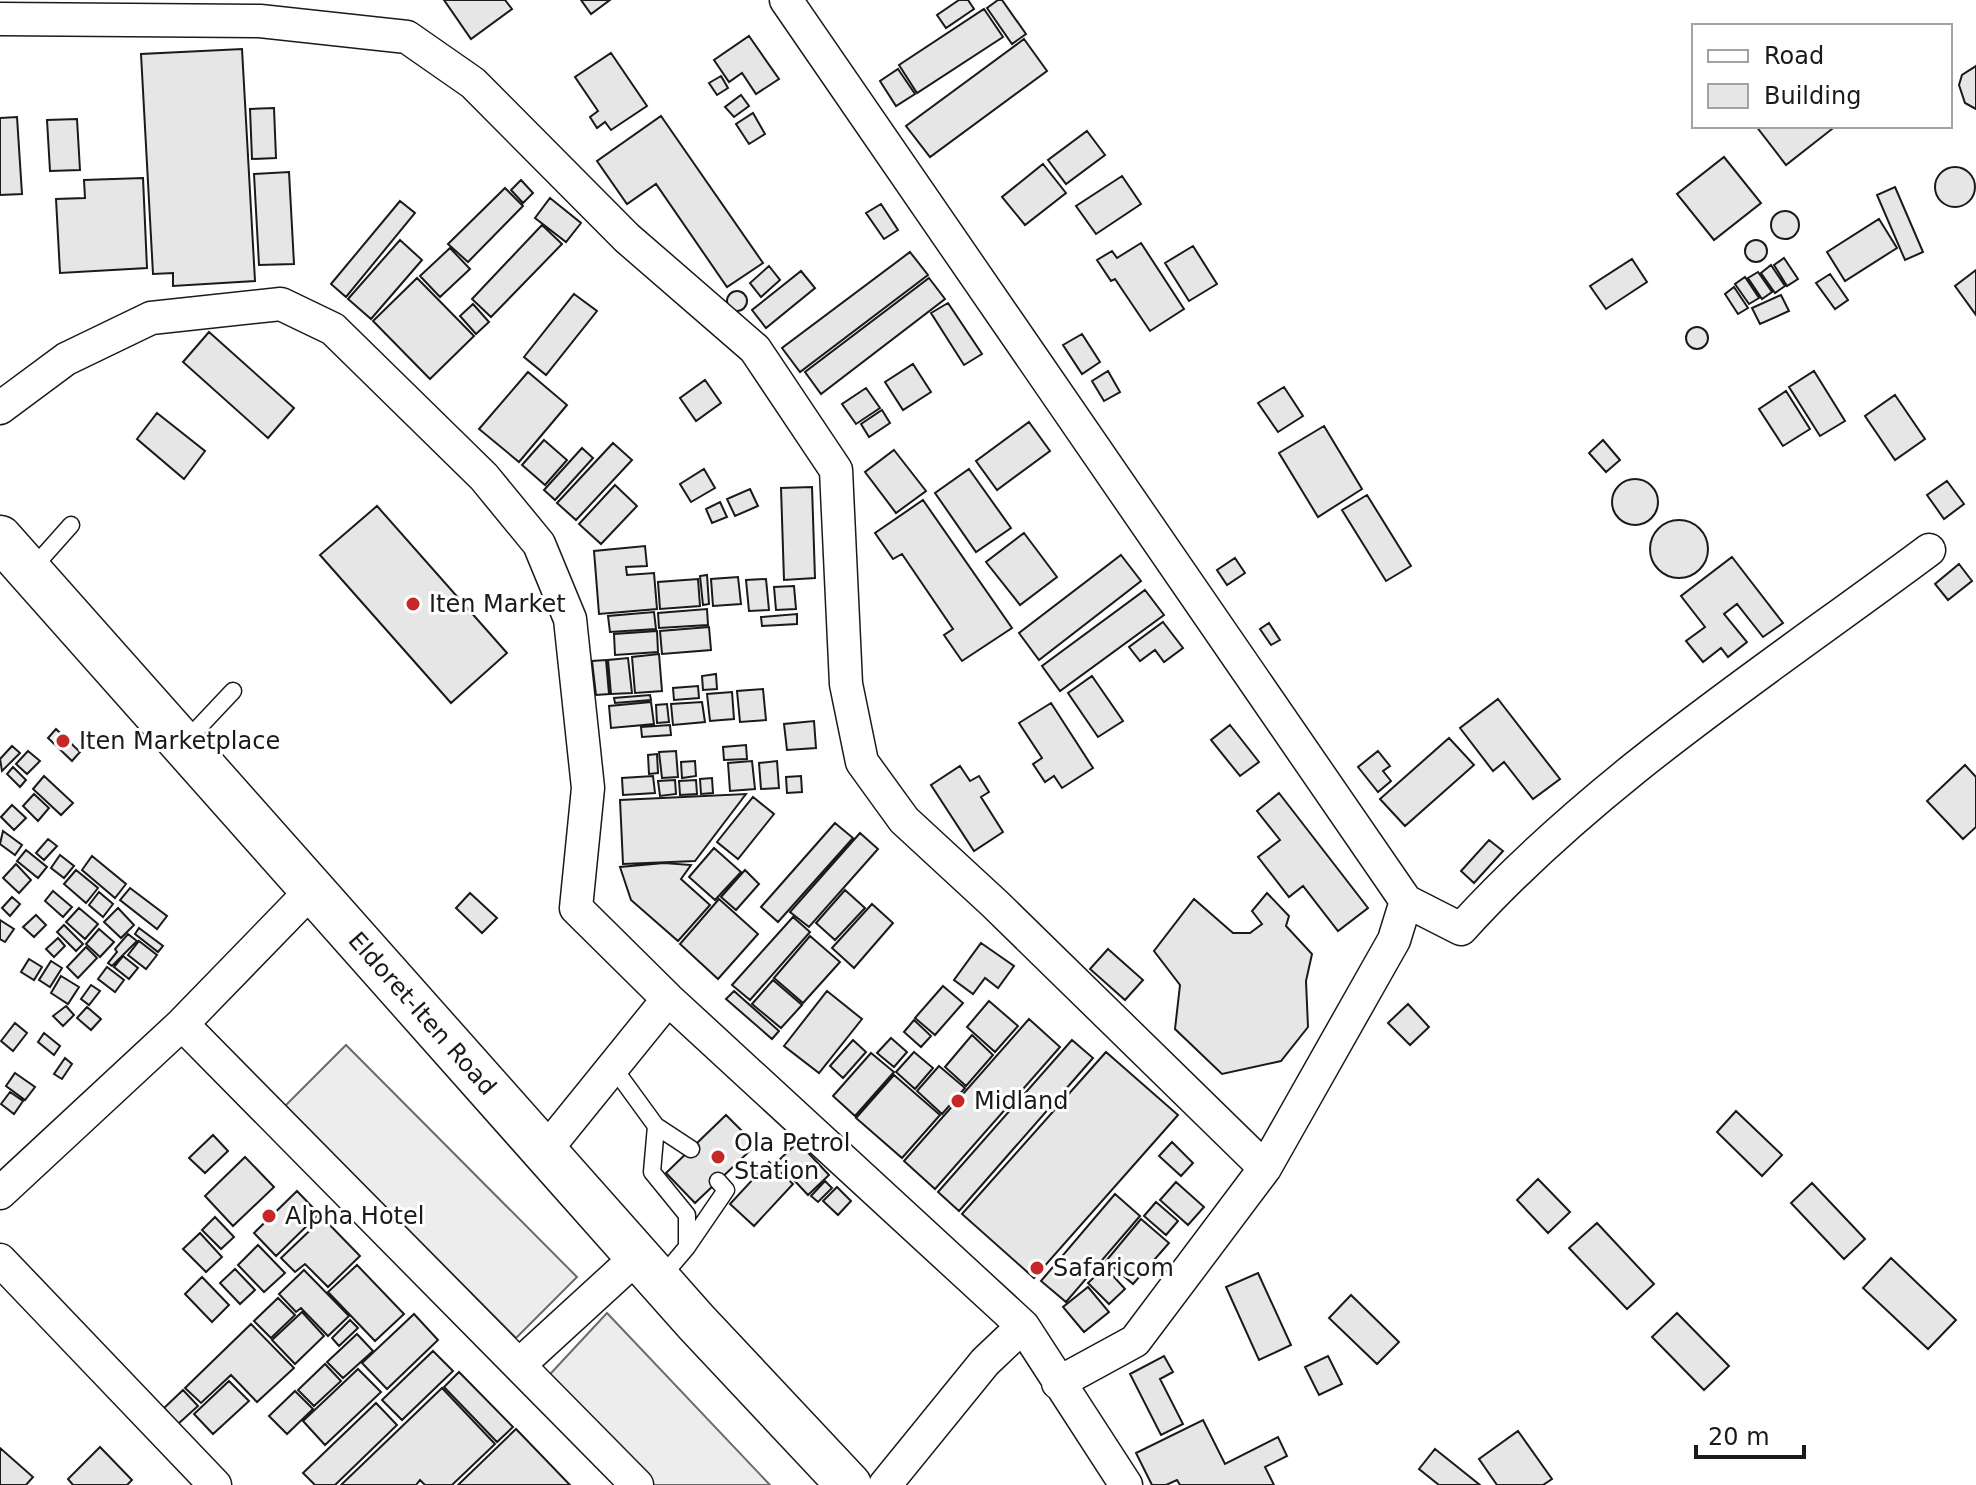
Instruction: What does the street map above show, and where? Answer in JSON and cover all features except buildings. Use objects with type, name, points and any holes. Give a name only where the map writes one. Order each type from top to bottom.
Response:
[{"type":"main road","name":"Eldoret-Iten Road","points":[[0,538],[649,1268],[849,1485]]},
{"type":"street","points":[[786,0],[1406,901],[1461,929],[1511,874],[1600,795],[1929,550]]},
{"type":"street","points":[[0,19],[260,21],[407,37],[473,83],[627,238],[755,349],[836,470],[846,684],[862,762],[904,820],[995,904],[1265,1168]]},
{"type":"street","points":[[0,408],[66,359],[151,318],[281,304],[333,329],[484,477],[539,544],[570,619],[588,788],[576,908],[668,999],[1023,1326],[1126,1485]]},
{"type":"street","points":[[0,1193],[182,1024],[314,888]]},
{"type":"street","points":[[1058,1383],[1135,1341],[1265,1168],[1394,940],[1406,901]]},
{"type":"street","points":[[545,1151],[668,999]]},
{"type":"street","points":[[182,1024],[637,1485]]},
{"type":"street","points":[[0,1260],[215,1485]]},
{"type":"street","points":[[519,1365],[649,1268]]},
{"type":"street","points":[[885,1485],[985,1362],[1023,1326]]},
{"type":"lane","points":[[29,571],[71,525]]},
{"type":"lane","points":[[183,743],[233,691]]},
{"type":"lane","points":[[613,1067],[656,1126],[691,1149]]},
{"type":"lane","points":[[656,1126],[652,1172],[687,1215],[687,1247]]},
{"type":"lane","points":[[649,1268],[687,1247],[726,1190],[718,1181]]},
{"type":"shaded area","points":[[346,1045],[577,1277],[516,1338],[285,1106]]},
{"type":"shaded area","points":[[607,1313],[770,1485],[637,1485],[539,1386]]},
{"type":"place","name":"Iten Market","points":[[413,604]]},
{"type":"place","name":"Iten Marketplace","points":[[63,741]]},
{"type":"place","name":"Midland","points":[[958,1101]]},
{"type":"place","name":"Ola Petrol Station","points":[[718,1157]]},
{"type":"place","name":"Alpha Hotel","points":[[269,1216]]},
{"type":"place","name":"Safaricom","points":[[1037,1268]]}]
